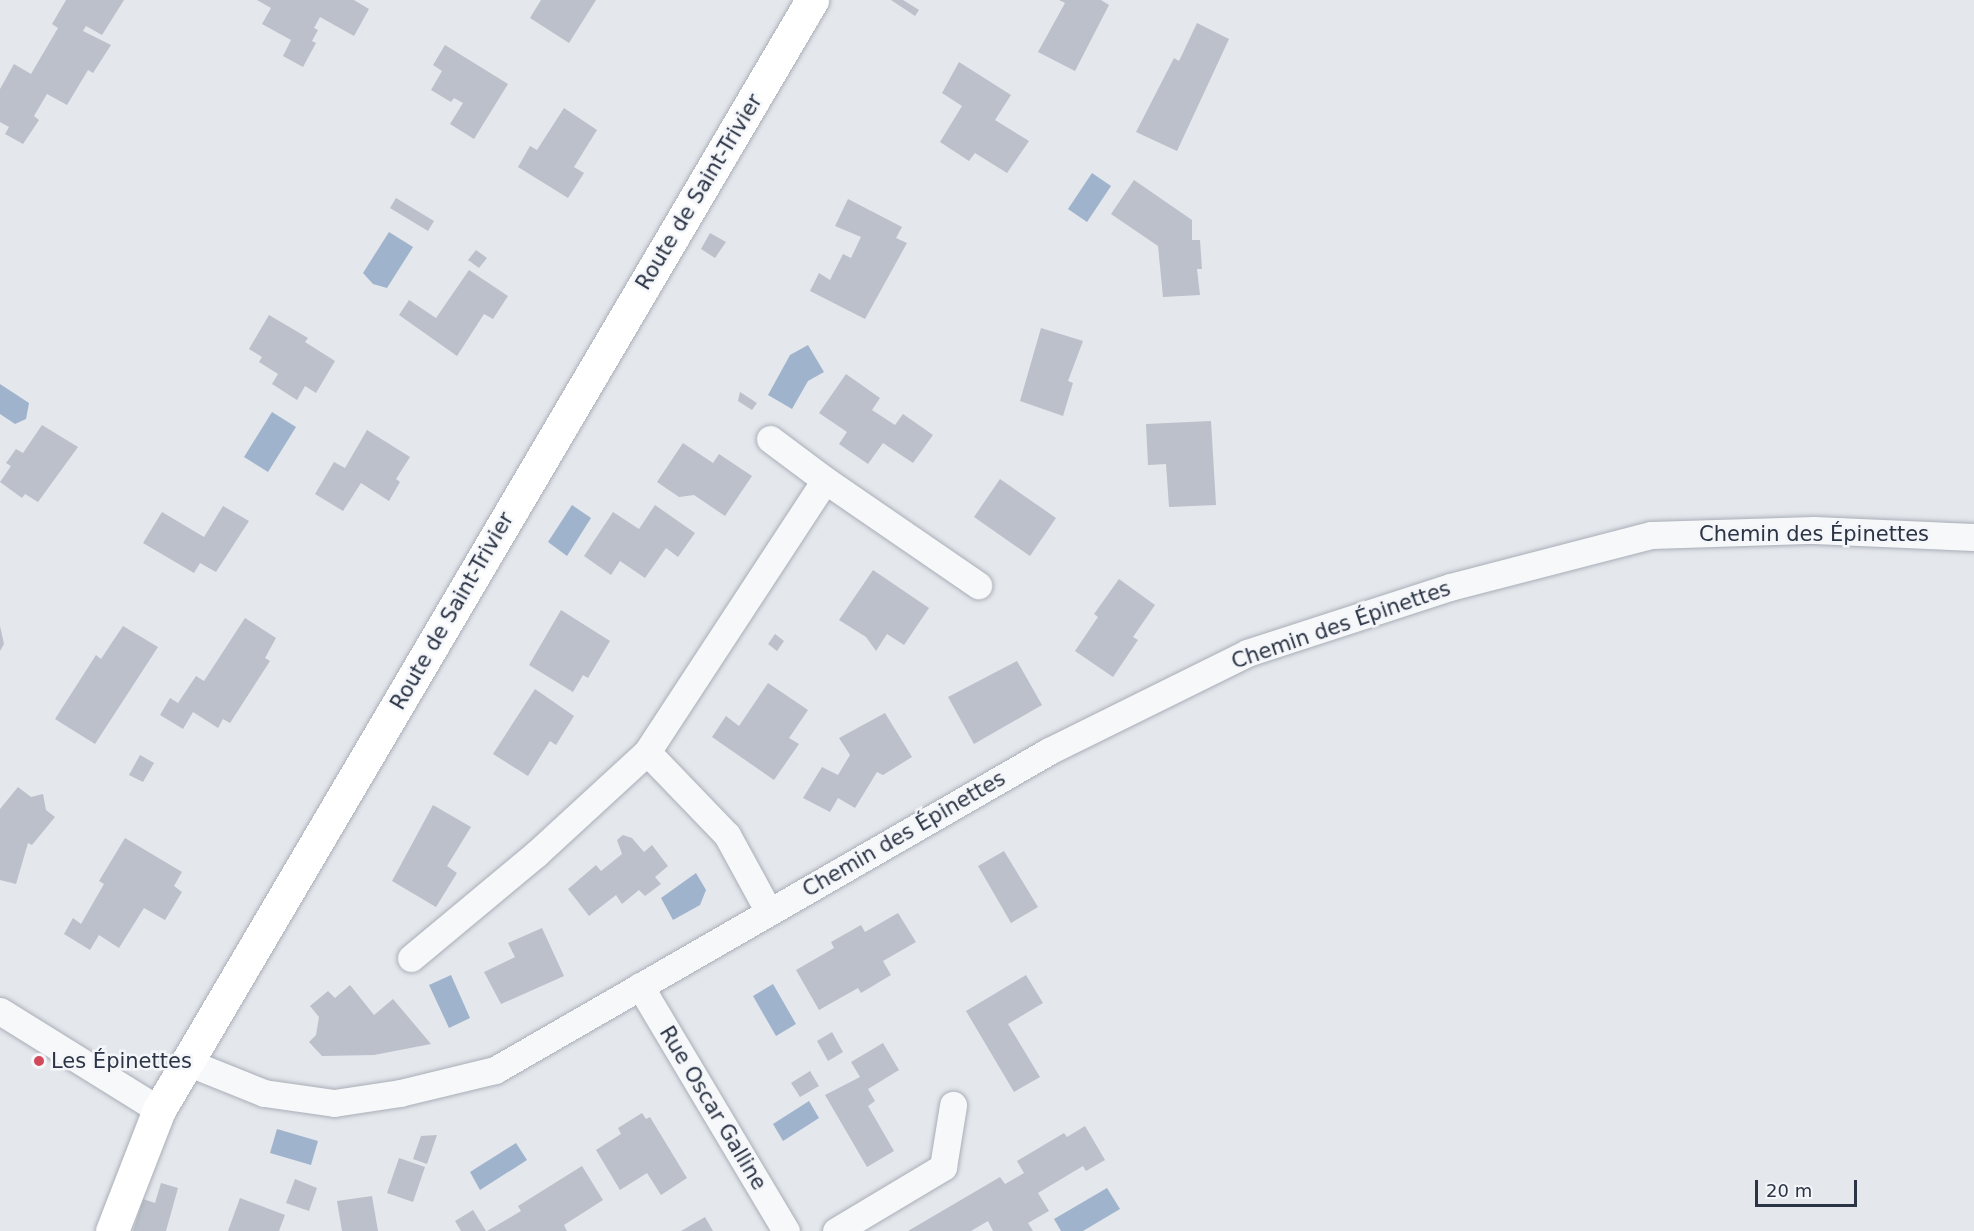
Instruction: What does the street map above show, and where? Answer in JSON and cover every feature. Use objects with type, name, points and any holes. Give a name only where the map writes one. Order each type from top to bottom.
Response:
[{"type":"main road","name":"Route de Saint-Trivier","points":[[112,1231],[159,1110],[812,0]]},
{"type":"street","points":[[770,440],[978,585]]},
{"type":"street","points":[[411,958],[536,854],[647,752],[825,480]]},
{"type":"street","name":"Chemin des Épinettes","points":[[187,1062],[264,1093],[334,1103],[400,1093],[495,1070],[1049,751],[1247,653],[1450,587],[1651,535],[1814,530],[1974,537]]},
{"type":"street","points":[[647,752],[727,835],[769,912]]},
{"type":"street","name":"Rue Oscar Galline","points":[[640,986],[786,1231]]},
{"type":"street","points":[[0,1011],[159,1110]]},
{"type":"street","points":[[836,1231],[943,1167],[953,1105]]},
{"type":"water","points":[[1092,173],[1111,186],[1087,222],[1068,209]]},
{"type":"water","points":[[389,232],[413,247],[387,288],[373,284],[363,273]]},
{"type":"water","points":[[808,345],[824,372],[808,381],[792,409],[768,395],[790,355]]},
{"type":"water","points":[[0,384],[29,403],[26,419],[15,424],[0,414]]},
{"type":"water","points":[[272,412],[296,427],[268,472],[244,457]]},
{"type":"water","points":[[572,505],[591,518],[567,556],[548,542]]},
{"type":"water","points":[[696,873],[706,890],[700,905],[673,920],[661,898]]},
{"type":"water","points":[[451,975],[470,1018],[449,1028],[429,985]]},
{"type":"water","points":[[773,984],[796,1024],[776,1036],[753,996]]},
{"type":"water","points":[[809,1101],[819,1118],[783,1141],[773,1124]]},
{"type":"water","points":[[277,1129],[318,1141],[311,1165],[270,1153]]},
{"type":"water","points":[[516,1143],[527,1160],[480,1190],[470,1172]]},
{"type":"water","points":[[1107,1188],[1120,1209],[1083,1231],[1061,1231],[1054,1219]]},
{"type":"building","points":[[66,0],[124,0],[102,35],[86,26],[83,31],[111,45],[93,73],[88,70],[67,105],[47,94],[34,116],[39,120],[23,144],[5,134],[9,127],[0,122],[0,89],[14,64],[31,74],[58,28],[52,24]]},
{"type":"building","points":[[257,0],[354,0],[369,9],[354,36],[320,17],[314,28],[318,30],[312,41],[316,43],[303,67],[283,56],[291,40],[262,24],[271,8]]},
{"type":"building","points":[[541,0],[596,0],[569,43],[530,18]]},
{"type":"building","points":[[891,0],[903,0],[919,10],[915,16]]},
{"type":"building","points":[[1059,0],[1101,0],[1109,5],[1075,71],[1038,52],[1065,3]]},
{"type":"building","points":[[1197,23],[1229,39],[1177,151],[1136,132],[1174,58],[1179,61]]},
{"type":"building","points":[[445,45],[508,84],[474,139],[450,124],[463,103],[454,98],[451,102],[431,90],[442,71],[433,65]]},
{"type":"building","points":[[959,62],[1011,95],[995,120],[1029,141],[1007,173],[975,153],[969,161],[940,142],[962,106],[942,93]]},
{"type":"building","points":[[564,108],[597,130],[574,167],[584,173],[568,198],[518,167],[530,146],[537,150]]},
{"type":"building","points":[[1134,180],[1192,220],[1192,240],[1200,240],[1202,269],[1197,269],[1200,295],[1163,297],[1158,246],[1111,214]]},
{"type":"building","points":[[396,198],[434,221],[428,231],[390,208]]},
{"type":"building","points":[[848,199],[902,227],[896,238],[907,243],[865,319],[810,291],[819,273],[830,280],[843,254],[851,258],[861,237],[835,226]]},
{"type":"building","points":[[710,233],[726,242],[715,258],[701,249]]},
{"type":"building","points":[[476,250],[487,258],[479,268],[468,260]]},
{"type":"building","points":[[469,270],[508,296],[493,319],[484,314],[457,356],[399,315],[409,300],[436,318]]},
{"type":"building","points":[[269,315],[308,338],[305,342],[335,361],[316,393],[305,386],[297,400],[272,384],[278,374],[259,362],[262,357],[249,349]]},
{"type":"building","points":[[1041,328],[1083,341],[1068,381],[1073,383],[1063,416],[1020,401]]},
{"type":"building","points":[[846,374],[880,398],[872,410],[895,425],[903,414],[933,435],[913,463],[883,443],[868,464],[839,444],[847,432],[819,413]]},
{"type":"building","points":[[740,392],[757,403],[752,410],[738,401]]},
{"type":"building","points":[[1211,421],[1216,505],[1169,507],[1166,464],[1148,465],[1146,424]]},
{"type":"building","points":[[42,425],[78,447],[38,502],[25,494],[22,498],[0,482],[11,466],[6,463],[16,449],[23,453]]},
{"type":"building","points":[[367,430],[410,457],[396,479],[400,482],[389,501],[361,483],[343,511],[315,494],[334,462],[345,468]]},
{"type":"building","points":[[683,443],[713,463],[719,454],[752,476],[725,516],[694,495],[679,497],[657,482]]},
{"type":"building","points":[[1000,479],[1056,518],[1030,556],[974,517]]},
{"type":"building","points":[[655,505],[695,533],[678,557],[666,548],[645,578],[620,561],[611,575],[584,556],[613,512],[639,529]]},
{"type":"building","points":[[223,506],[249,521],[216,572],[200,563],[194,573],[143,543],[162,512],[204,537]]},
{"type":"building","points":[[873,570],[929,608],[904,645],[887,634],[876,651],[866,637],[839,620]]},
{"type":"building","points":[[1119,579],[1155,605],[1133,637],[1138,640],[1113,677],[1075,651],[1098,617],[1094,614]]},
{"type":"building","points":[[561,610],[610,641],[588,678],[583,675],[573,692],[529,665]]},
{"type":"building","points":[[245,618],[276,638],[265,658],[270,661],[230,723],[223,719],[218,728],[193,712],[183,729],[160,715],[170,698],[178,703],[196,676],[204,681]]},
{"type":"building","points":[[0,626],[4,644],[0,651]]},
{"type":"building","points":[[123,626],[158,647],[95,744],[55,719],[96,655],[101,659]]},
{"type":"building","points":[[775,634],[784,641],[777,651],[768,644]]},
{"type":"building","points":[[1017,661],[1042,705],[974,744],[948,697]]},
{"type":"building","points":[[768,683],[808,710],[789,738],[799,744],[774,780],[712,737],[726,716],[739,726]]},
{"type":"building","points":[[535,689],[574,716],[556,745],[550,741],[528,776],[493,754]]},
{"type":"building","points":[[885,713],[912,757],[883,775],[877,772],[855,808],[838,798],[830,812],[803,798],[822,767],[838,775],[850,755],[839,738]]},
{"type":"building","points":[[140,755],[154,763],[143,782],[129,775]]},
{"type":"building","points":[[18,787],[31,797],[43,794],[46,810],[55,817],[32,845],[28,843],[16,884],[0,880],[0,809]]},
{"type":"building","points":[[433,805],[471,827],[447,866],[457,873],[436,907],[392,881]]},
{"type":"building","points":[[623,835],[632,838],[644,852],[652,845],[668,866],[655,877],[661,884],[645,896],[639,890],[622,904],[616,895],[589,916],[568,889],[596,865],[601,871],[622,854],[617,840]]},
{"type":"building","points":[[125,838],[182,872],[174,886],[182,892],[165,920],[144,908],[119,948],[99,935],[90,950],[64,934],[73,918],[81,924],[104,884],[99,881]]},
{"type":"building","points":[[1004,851],[1038,907],[1011,923],[978,866]]},
{"type":"building","points":[[898,913],[916,942],[883,961],[891,975],[861,993],[858,988],[819,1010],[796,970],[834,948],[831,942],[861,925],[865,932]]},
{"type":"building","points":[[542,928],[564,976],[501,1004],[484,972],[515,957],[508,943]]},
{"type":"building","points":[[1026,975],[1043,1003],[1008,1024],[1040,1077],[1014,1092],[966,1011]]},
{"type":"building","points":[[350,985],[374,1015],[393,999],[431,1044],[374,1055],[322,1056],[309,1042],[316,1035],[319,1017],[310,1006],[328,991],[335,998]]},
{"type":"building","points":[[832,1032],[843,1052],[828,1061],[817,1041]]},
{"type":"building","points":[[883,1043],[899,1070],[868,1089],[875,1101],[868,1106],[894,1151],[867,1167],[825,1095],[860,1077],[851,1062]]},
{"type":"building","points":[[810,1071],[819,1086],[800,1097],[791,1083]]},
{"type":"building","points":[[642,1113],[646,1119],[650,1117],[687,1178],[661,1195],[647,1173],[620,1190],[596,1150],[621,1134],[618,1128]]},
{"type":"building","points":[[1085,1126],[1105,1160],[1086,1171],[1083,1166],[1038,1193],[1049,1211],[1028,1223],[1033,1231],[993,1231],[988,1221],[971,1231],[908,1231],[1000,1177],[1005,1184],[1024,1173],[1017,1161],[1064,1133],[1067,1137]]},
{"type":"building","points":[[437,1135],[427,1164],[413,1159],[421,1136]]},
{"type":"building","points":[[399,1158],[425,1167],[413,1202],[387,1193]]},
{"type":"building","points":[[582,1166],[603,1200],[564,1225],[567,1231],[487,1231],[521,1211],[518,1206]]},
{"type":"building","points":[[295,1179],[317,1188],[309,1211],[286,1203]]},
{"type":"building","points":[[161,1183],[178,1188],[166,1231],[133,1231],[143,1199],[155,1203]]},
{"type":"building","points":[[372,1196],[378,1231],[342,1231],[337,1201]]},
{"type":"building","points":[[240,1198],[285,1215],[279,1231],[228,1231]]},
{"type":"building","points":[[473,1210],[486,1231],[461,1231],[455,1221]]},
{"type":"building","points":[[705,1217],[713,1231],[681,1231]]},
{"type":"place","name":"Les Épinettes","points":[[39,1061]]}]
